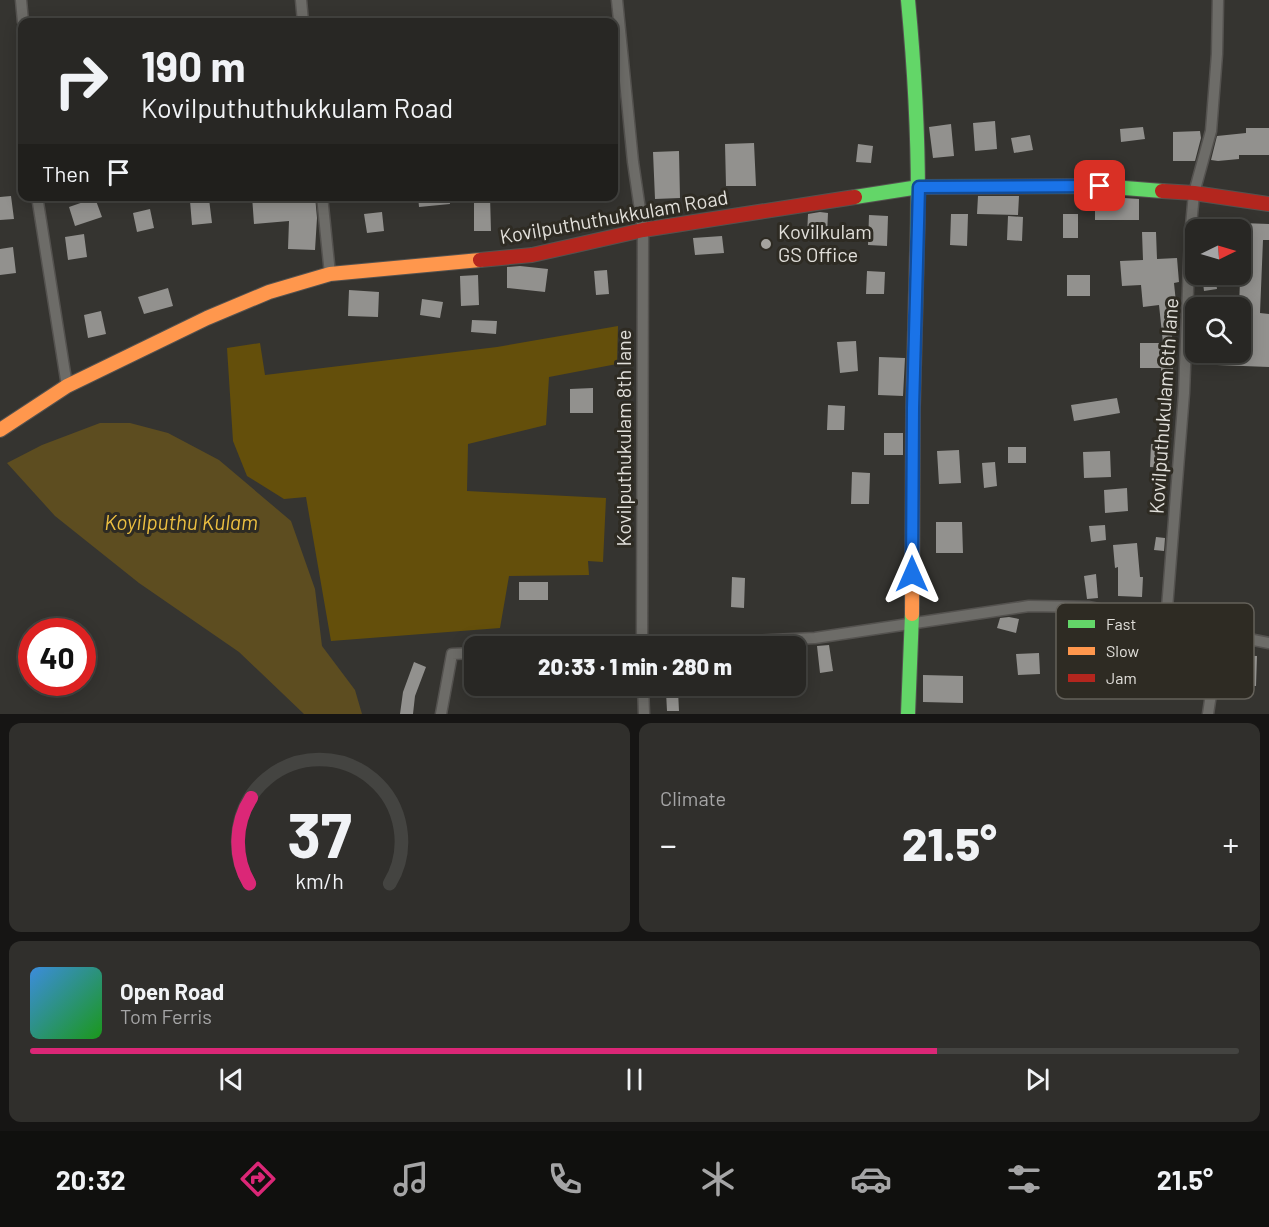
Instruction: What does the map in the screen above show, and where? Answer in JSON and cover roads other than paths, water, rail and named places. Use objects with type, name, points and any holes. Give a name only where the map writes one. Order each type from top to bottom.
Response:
[{"type":"street","points":[[21,0],[23,18]]},
{"type":"street","points":[[301,0],[303,18]]},
{"type":"street","name":"Kovilputhukulam 8th lane","points":[[617,0],[633,162],[643,230],[642,636]]},
{"type":"street","points":[[908,0],[916,84],[919,187],[913,408],[912,622],[908,714]]},
{"type":"street","name":"Kovilputhukulam 6th lane","points":[[1167,603],[1184,393],[1190,237],[1194,194],[1211,131],[1217,54],[1218,0]]},
{"type":"street","name":"Kovilputhuthukkulam Road","points":[[0,430],[67,386],[207,318],[269,292],[330,274],[532,255],[643,230],[919,187],[1100,186],[1194,194],[1269,204]]},
{"type":"street","points":[[38,201],[67,386]]},
{"type":"street","points":[[323,201],[330,274]]},
{"type":"street","points":[[806,638],[1029,606],[1056,606]]},
{"type":"street","points":[[1254,640],[1269,643]]},
{"type":"street","points":[[441,714],[452,654],[464,653]]},
{"type":"street","points":[[643,696],[644,714]]},
{"type":"street","points":[[1208,714],[1210,699]]},
{"type":"water","name":"Koyilputhu Kulam","points":[[100,423],[130,423],[168,433],[219,460],[291,521],[315,589],[322,646],[355,690],[362,714],[304,714],[239,652],[139,583],[55,516],[7,463],[42,445]]},
{"type":"place","name":"Kovilkulam GS Office","points":[[766,244]]}]
